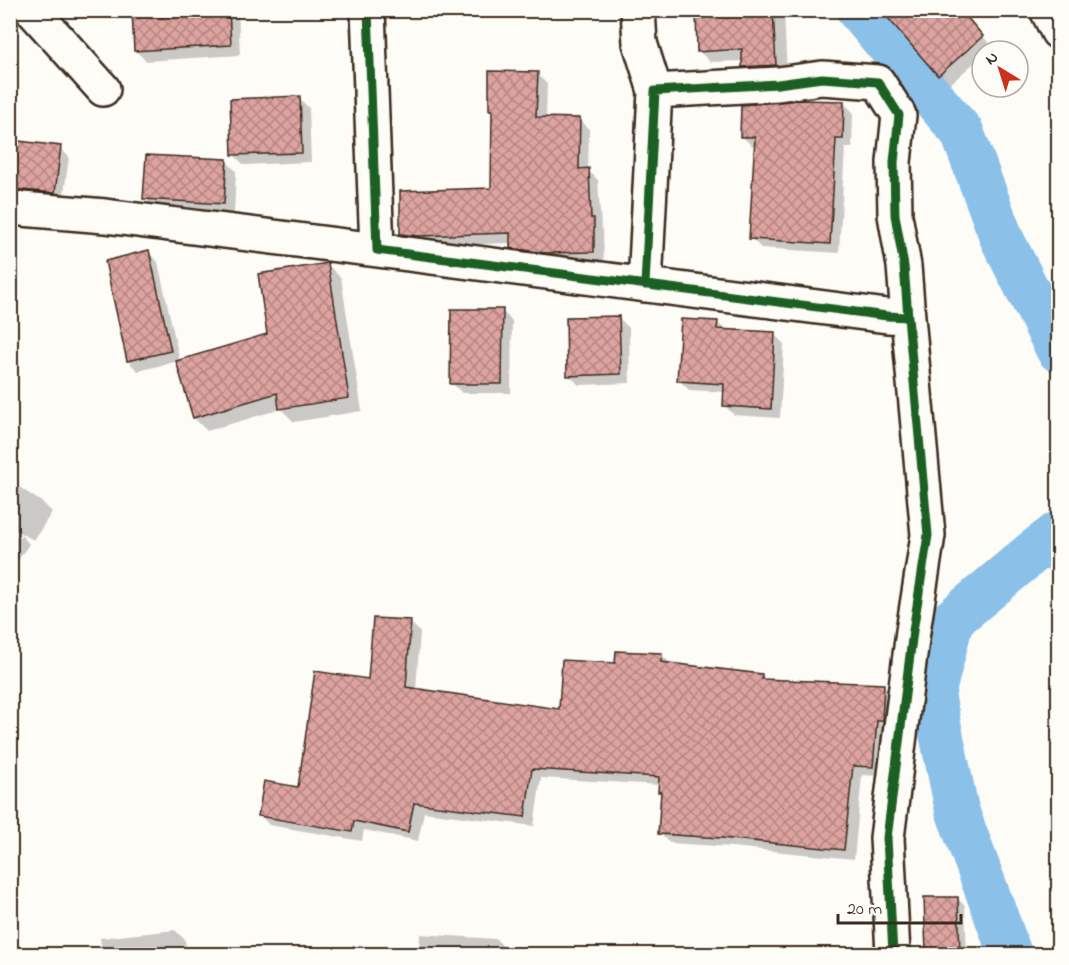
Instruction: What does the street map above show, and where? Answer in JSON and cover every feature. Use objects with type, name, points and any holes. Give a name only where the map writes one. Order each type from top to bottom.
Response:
[{"type":"street","points":[[32,10],[103,89]]},
{"type":"street","points":[[368,10],[377,250]]},
{"type":"street","points":[[638,10],[640,43],[655,91],[645,285]]},
{"type":"street","points":[[1047,10],[1059,32]]},
{"type":"street","points":[[655,91],[778,84],[822,78],[878,82],[899,115],[894,162],[895,215],[904,267],[928,535],[913,631],[887,838],[893,954]]},
{"type":"street","points":[[10,208],[105,216],[908,318]]},
{"type":"building","points":[[132,10],[229,10],[231,45],[134,51]]},
{"type":"building","points":[[696,10],[773,10],[776,65],[742,67],[742,49],[697,52]]},
{"type":"building","points":[[881,10],[961,10],[983,36],[980,39],[970,39],[970,48],[938,76]]},
{"type":"building","points":[[489,71],[538,72],[536,117],[580,118],[579,169],[589,168],[591,218],[594,218],[594,252],[546,253],[510,248],[510,233],[418,236],[400,234],[400,191],[491,188],[492,110],[489,110]]},
{"type":"building","points":[[300,96],[302,153],[232,155],[230,99]]},
{"type":"building","points":[[799,100],[844,101],[843,139],[836,139],[830,244],[749,239],[755,137],[740,137],[741,105]]},
{"type":"building","points":[[10,140],[61,146],[55,193],[10,189]]},
{"type":"building","points":[[146,155],[227,159],[224,204],[143,199]]},
{"type":"building","points":[[149,250],[171,351],[127,361],[105,261]]},
{"type":"building","points":[[328,263],[349,398],[279,409],[277,393],[193,418],[176,361],[267,334],[258,274]]},
{"type":"building","points":[[451,309],[503,309],[502,384],[450,384]]},
{"type":"building","points":[[619,316],[621,374],[567,376],[566,317]]},
{"type":"building","points":[[681,319],[718,321],[717,329],[775,332],[771,409],[723,406],[724,384],[677,381]]},
{"type":"building","points":[[373,618],[411,620],[406,687],[559,709],[562,660],[615,663],[616,651],[662,653],[661,662],[762,674],[762,679],[884,684],[882,721],[877,721],[873,767],[853,766],[844,850],[658,834],[661,792],[658,792],[659,777],[532,769],[525,817],[414,803],[408,832],[354,821],[352,832],[258,816],[264,781],[298,787],[315,671],[368,679]]},
{"type":"building","points":[[924,897],[958,897],[960,954],[926,954]]},
{"type":"waterway","points":[[858,10],[962,132],[1002,239],[1058,350]]},
{"type":"waterway","points":[[1010,954],[957,810],[933,695],[952,620],[1058,533]]},
{"type":"cycle path","points":[[368,10],[377,250],[887,316],[908,317],[904,266],[895,215],[894,162],[899,115],[878,82],[822,78],[778,84],[655,91],[645,285]]},
{"type":"cycle path","points":[[893,954],[887,838],[913,631],[928,535],[908,317]]}]
